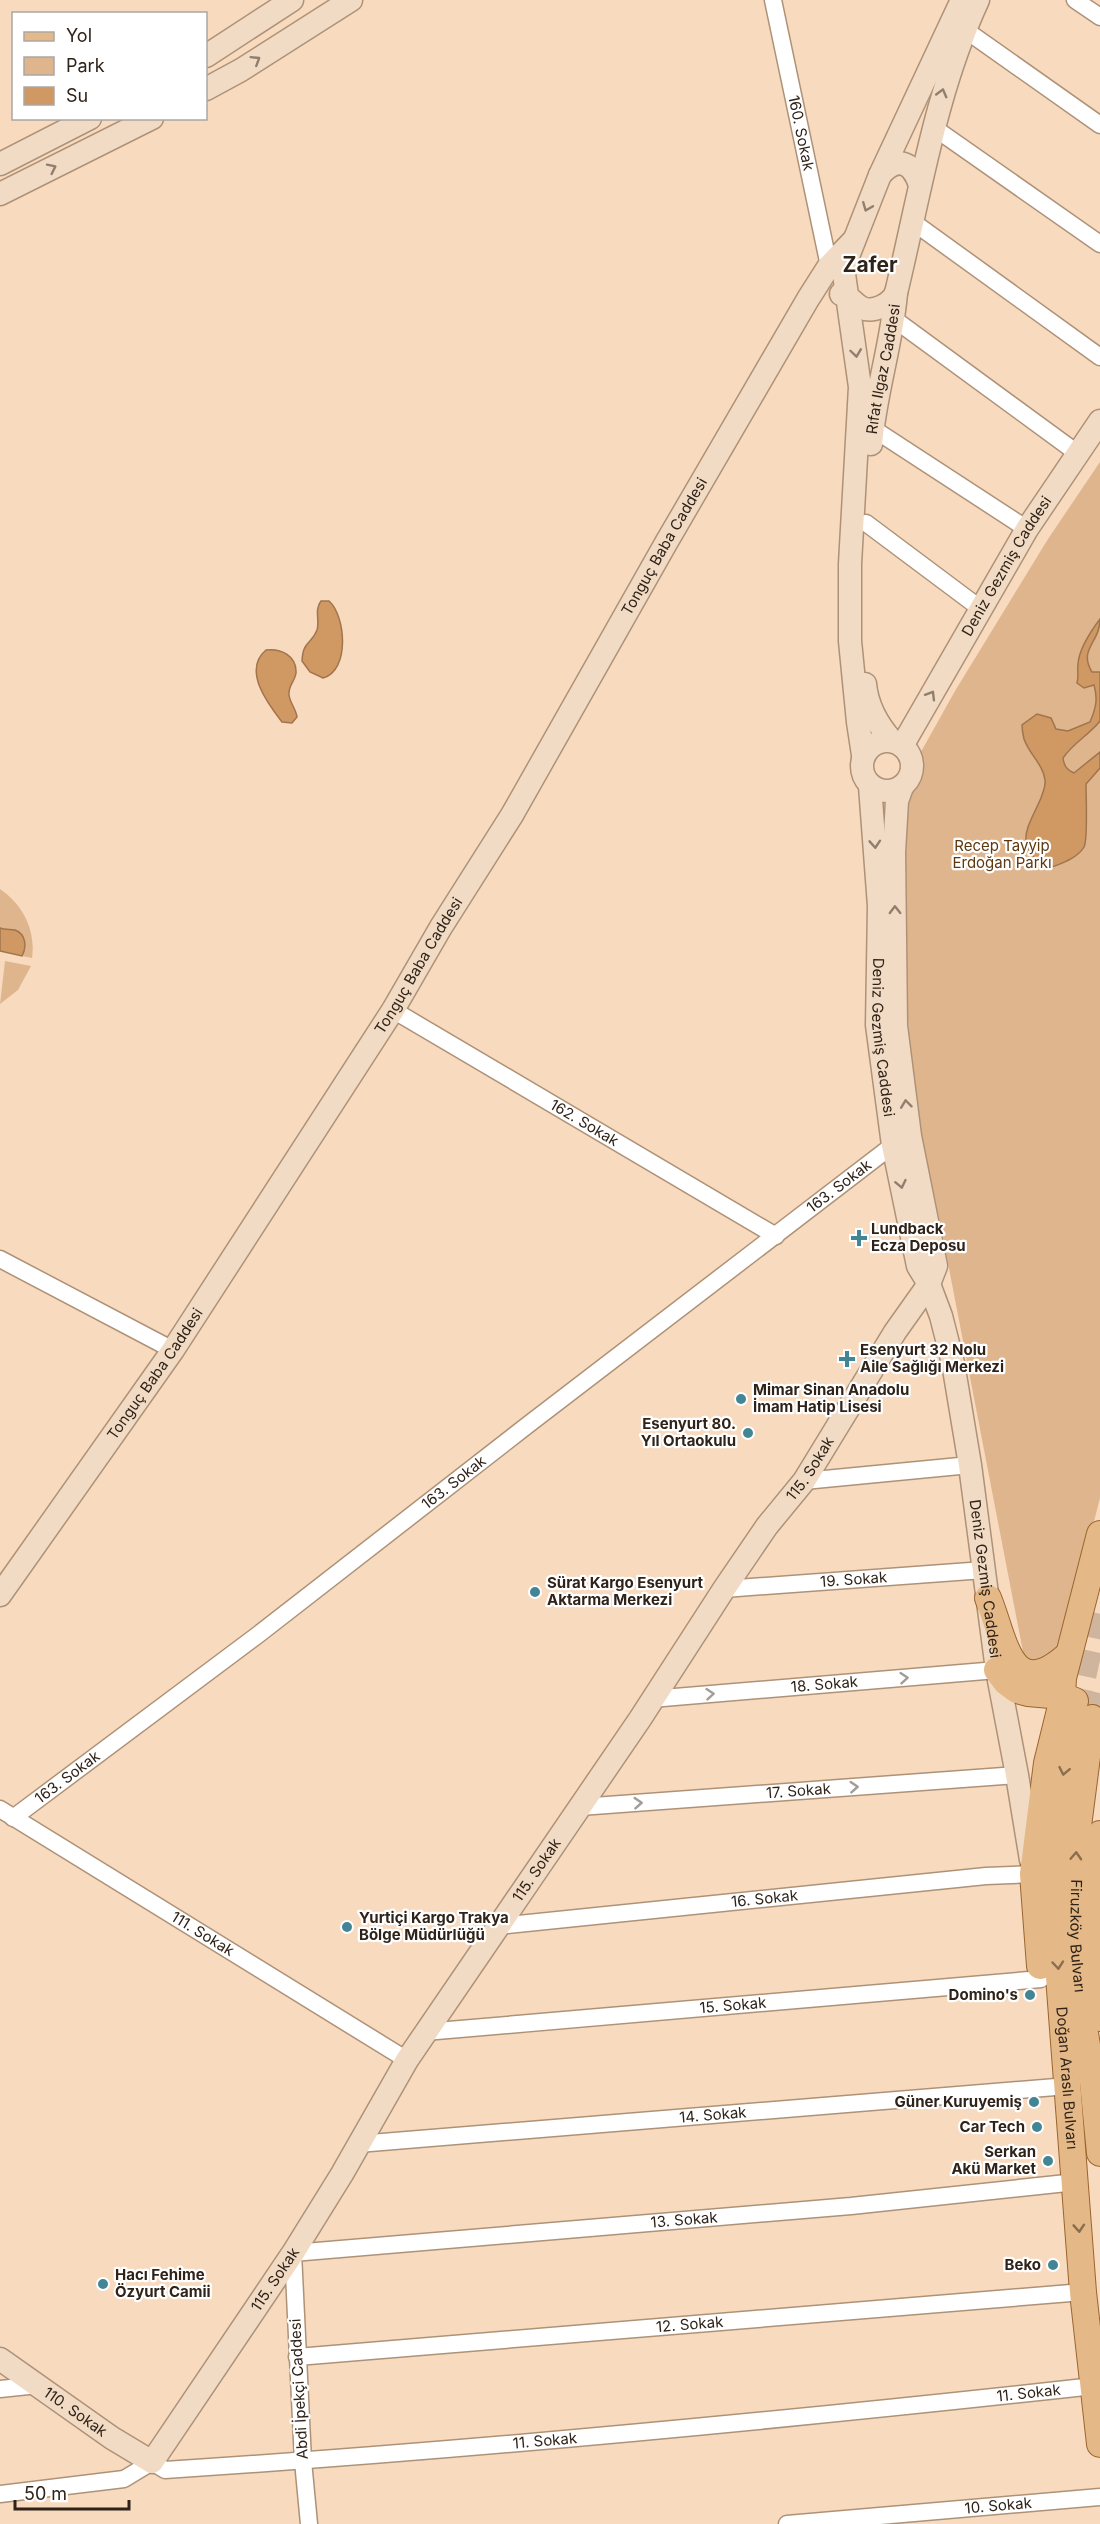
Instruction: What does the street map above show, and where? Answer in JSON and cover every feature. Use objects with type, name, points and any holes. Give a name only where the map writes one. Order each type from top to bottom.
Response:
[{"type":"main road","points":[[1078,1707],[1063,1678],[1100,1534]]},
{"type":"main road","points":[[987,1598],[1010,1659],[1019,1668],[1032,1673],[1042,1673],[1053,1668],[1072,1644],[1082,1626],[1099,1612]]},
{"type":"main road","points":[[996,1670],[1017,1690],[1078,1707]]},
{"type":"main road","points":[[1078,1707],[1047,1763],[1033,1874],[1041,1979],[1080,2084],[1100,2153]]},
{"type":"main road","name":"Doğan Araslı Bulvarı","points":[[1078,1707],[1061,1791],[1054,1886],[1056,1937],[1080,2084],[1076,2182],[1083,2292],[1100,2444]]},
{"type":"main road","points":[[1099,2008],[1096,1887],[1100,1834]]},
{"type":"main road","points":[[1080,2084],[1100,2040]]},
{"type":"street","points":[[207,55],[292,0]]},
{"type":"street","points":[[207,88],[241,70],[351,0]]},
{"type":"street","name":"160. Sokak","points":[[773,0],[829,266]]},
{"type":"street","points":[[854,240],[880,175],[962,0]]},
{"type":"street","name":"Rıfat Ilgaz Caddesi","points":[[897,743],[874,716],[866,697],[864,681],[861,640],[872,428],[882,368],[894,319],[896,293],[933,127],[964,29],[978,0]]},
{"type":"street","points":[[1075,0],[1100,17]]},
{"type":"street","points":[[964,29],[1100,125]]},
{"type":"street","points":[[0,164],[86,120]]},
{"type":"street","points":[[0,194],[148,120]]},
{"type":"street","points":[[933,127],[1100,244]]},
{"type":"street","points":[[880,175],[892,165],[906,164],[912,168],[920,184]]},
{"type":"street","points":[[913,222],[1100,357]]},
{"type":"street","name":"Tonguç Baba Caddesi","points":[[0,1595],[173,1350],[393,1010],[441,927],[512,815],[666,543],[800,314],[829,266],[854,240]]},
{"type":"street","name":"Rıfat Ilgaz Caddesi","points":[[854,240],[844,274],[860,387],[850,564],[850,641],[863,755]]},
{"type":"street","points":[[846,296],[862,308],[870,310],[889,303],[896,293]]},
{"type":"street","name":"Tonguç Baba Caddesi","points":[[800,314],[830,295],[846,296]]},
{"type":"street","points":[[894,319],[1077,453]]},
{"type":"street","name":"Deniz Gezmiş Caddesi","points":[[897,743],[1028,529],[1100,421]]},
{"type":"street","points":[[872,428],[1028,529]]},
{"type":"street","points":[[866,523],[981,609]]},
{"type":"street","points":[[875,743],[897,743],[911,757],[912,765],[908,781],[902,787],[886,792],[870,786],[862,772],[863,755],[875,743]]},
{"type":"street","name":"Deniz Gezmiş Caddesi","points":[[870,786],[879,906],[877,1025],[893,1145],[918,1266],[929,1284],[941,1316],[952,1363],[970,1465],[996,1670],[1017,1775],[1033,1874]]},
{"type":"street","name":"Deniz Gezmiş Caddesi","points":[[902,787],[897,801],[894,852],[896,1026],[910,1136],[936,1266],[929,1284]]},
{"type":"street","name":"162. Sokak","points":[[393,1010],[776,1236]]},
{"type":"street","name":"163. Sokak","points":[[6,1813],[259,1634],[893,1145]]},
{"type":"street","points":[[0,1259],[173,1350]]},
{"type":"street","name":"115. Sokak","points":[[152,2462],[293,2253],[425,2032],[580,1807],[767,1526],[804,1481],[895,1332],[929,1284]]},
{"type":"street","points":[[804,1481],[970,1465]]},
{"type":"street","name":"19. Sokak","points":[[724,1589],[984,1570]]},
{"type":"street","name":"18. Sokak","points":[[651,1699],[996,1670]]},
{"type":"street","name":"17. Sokak","points":[[580,1807],[1017,1775]]},
{"type":"street","name":"111. Sokak","points":[[6,1813],[407,2060]]},
{"type":"street","name":"16. Sokak","points":[[498,1926],[986,1876],[1033,1874]]},
{"type":"street","name":"15. Sokak","points":[[425,2032],[1041,1979]]},
{"type":"street","name":"14. Sokak","points":[[358,2144],[1080,2084]]},
{"type":"street","name":"13. Sokak","points":[[293,2253],[851,2206],[1076,2182]]},
{"type":"street","name":"Abdi İpekçi Caddesi","points":[[293,2253],[303,2461],[309,2524]]},
{"type":"street","name":"12. Sokak","points":[[297,2357],[1083,2292]]},
{"type":"street","name":"110. Sokak","points":[[0,2359],[112,2438],[152,2462]]},
{"type":"street","points":[[0,2389],[38,2385]]},
{"type":"street","name":"11. Sokak","points":[[152,2462],[165,2470],[303,2461],[858,2412],[1094,2386]]},
{"type":"street","points":[[0,2494],[124,2479],[152,2462]]},
{"type":"street","name":"10. Sokak","points":[[787,2524],[1100,2497]]},
{"type":"green space","name":"Recep Tayyip Erdoğan Parkı","points":[[1100,462],[1100,1498],[1063,1642],[1047,1665],[1025,1662],[941,1227],[912,1094],[902,905],[904,806],[922,750],[955,691],[1048,539]]},
{"type":"green space","points":[[0,889],[15,903],[26,919],[32,938],[32,958],[22,956],[24,941],[19,932],[0,928]]},
{"type":"green space","points":[[5,961],[31,966],[18,990],[0,1004]]},
{"type":"water","points":[[321,601],[329,601],[335,608],[342,630],[341,655],[338,665],[332,673],[323,678],[310,672],[302,661],[304,649],[317,630],[318,608]]},
{"type":"water","points":[[1100,619],[1097,634],[1087,657],[1092,672],[1100,672],[1100,721],[1063,758],[1066,767],[1074,773],[1100,752],[1100,768],[1086,784],[1085,843],[1077,855],[1047,869],[1036,860],[1026,844],[1028,828],[1045,782],[1042,769],[1024,739],[1022,725],[1037,714],[1051,718],[1056,729],[1068,731],[1090,722],[1096,703],[1094,685],[1084,688],[1077,683],[1078,667],[1083,646]]},
{"type":"water","points":[[266,650],[277,650],[287,654],[296,667],[289,695],[297,717],[292,723],[282,722],[264,697],[260,687],[256,667],[259,658]]},
{"type":"water","points":[[0,928],[15,930],[21,934],[25,945],[22,956],[0,951]]},
{"type":"tunnel","points":[[1075,1714],[1097,1613]]},
{"type":"tunnel","points":[[1092,1718],[1100,1686]]},
{"type":"place","name":"Lundback Ecza Deposu","points":[[859,1238]]},
{"type":"place","name":"Esenyurt 32 Nolu Aile Sağlığı Merkezi","points":[[847,1359]]},
{"type":"place","name":"Mimar Sinan Anadolu İmam Hatip Lisesi","points":[[741,1399]]},
{"type":"place","name":"Esenyurt 80. Yıl Ortaokulu","points":[[748,1433]]},
{"type":"place","name":"Sürat Kargo Esenyurt Aktarma Merkezi","points":[[535,1592]]},
{"type":"place","name":"Yurtiçi Kargo Trakya Bölge Müdürlüğü","points":[[347,1927]]},
{"type":"place","name":"Domino's","points":[[1030,1995]]},
{"type":"place","name":"Güner Kuruyemiş","points":[[1034,2102]]},
{"type":"place","name":"Car Tech","points":[[1037,2127]]},
{"type":"place","name":"Serkan Akü Market","points":[[1048,2161]]},
{"type":"place","name":"Beko","points":[[1053,2265]]},
{"type":"place","name":"Hacı Fehime Özyurt Camii","points":[[103,2284]]},
{"type":"district","name":"Zafer","points":[[870,265]]}]
